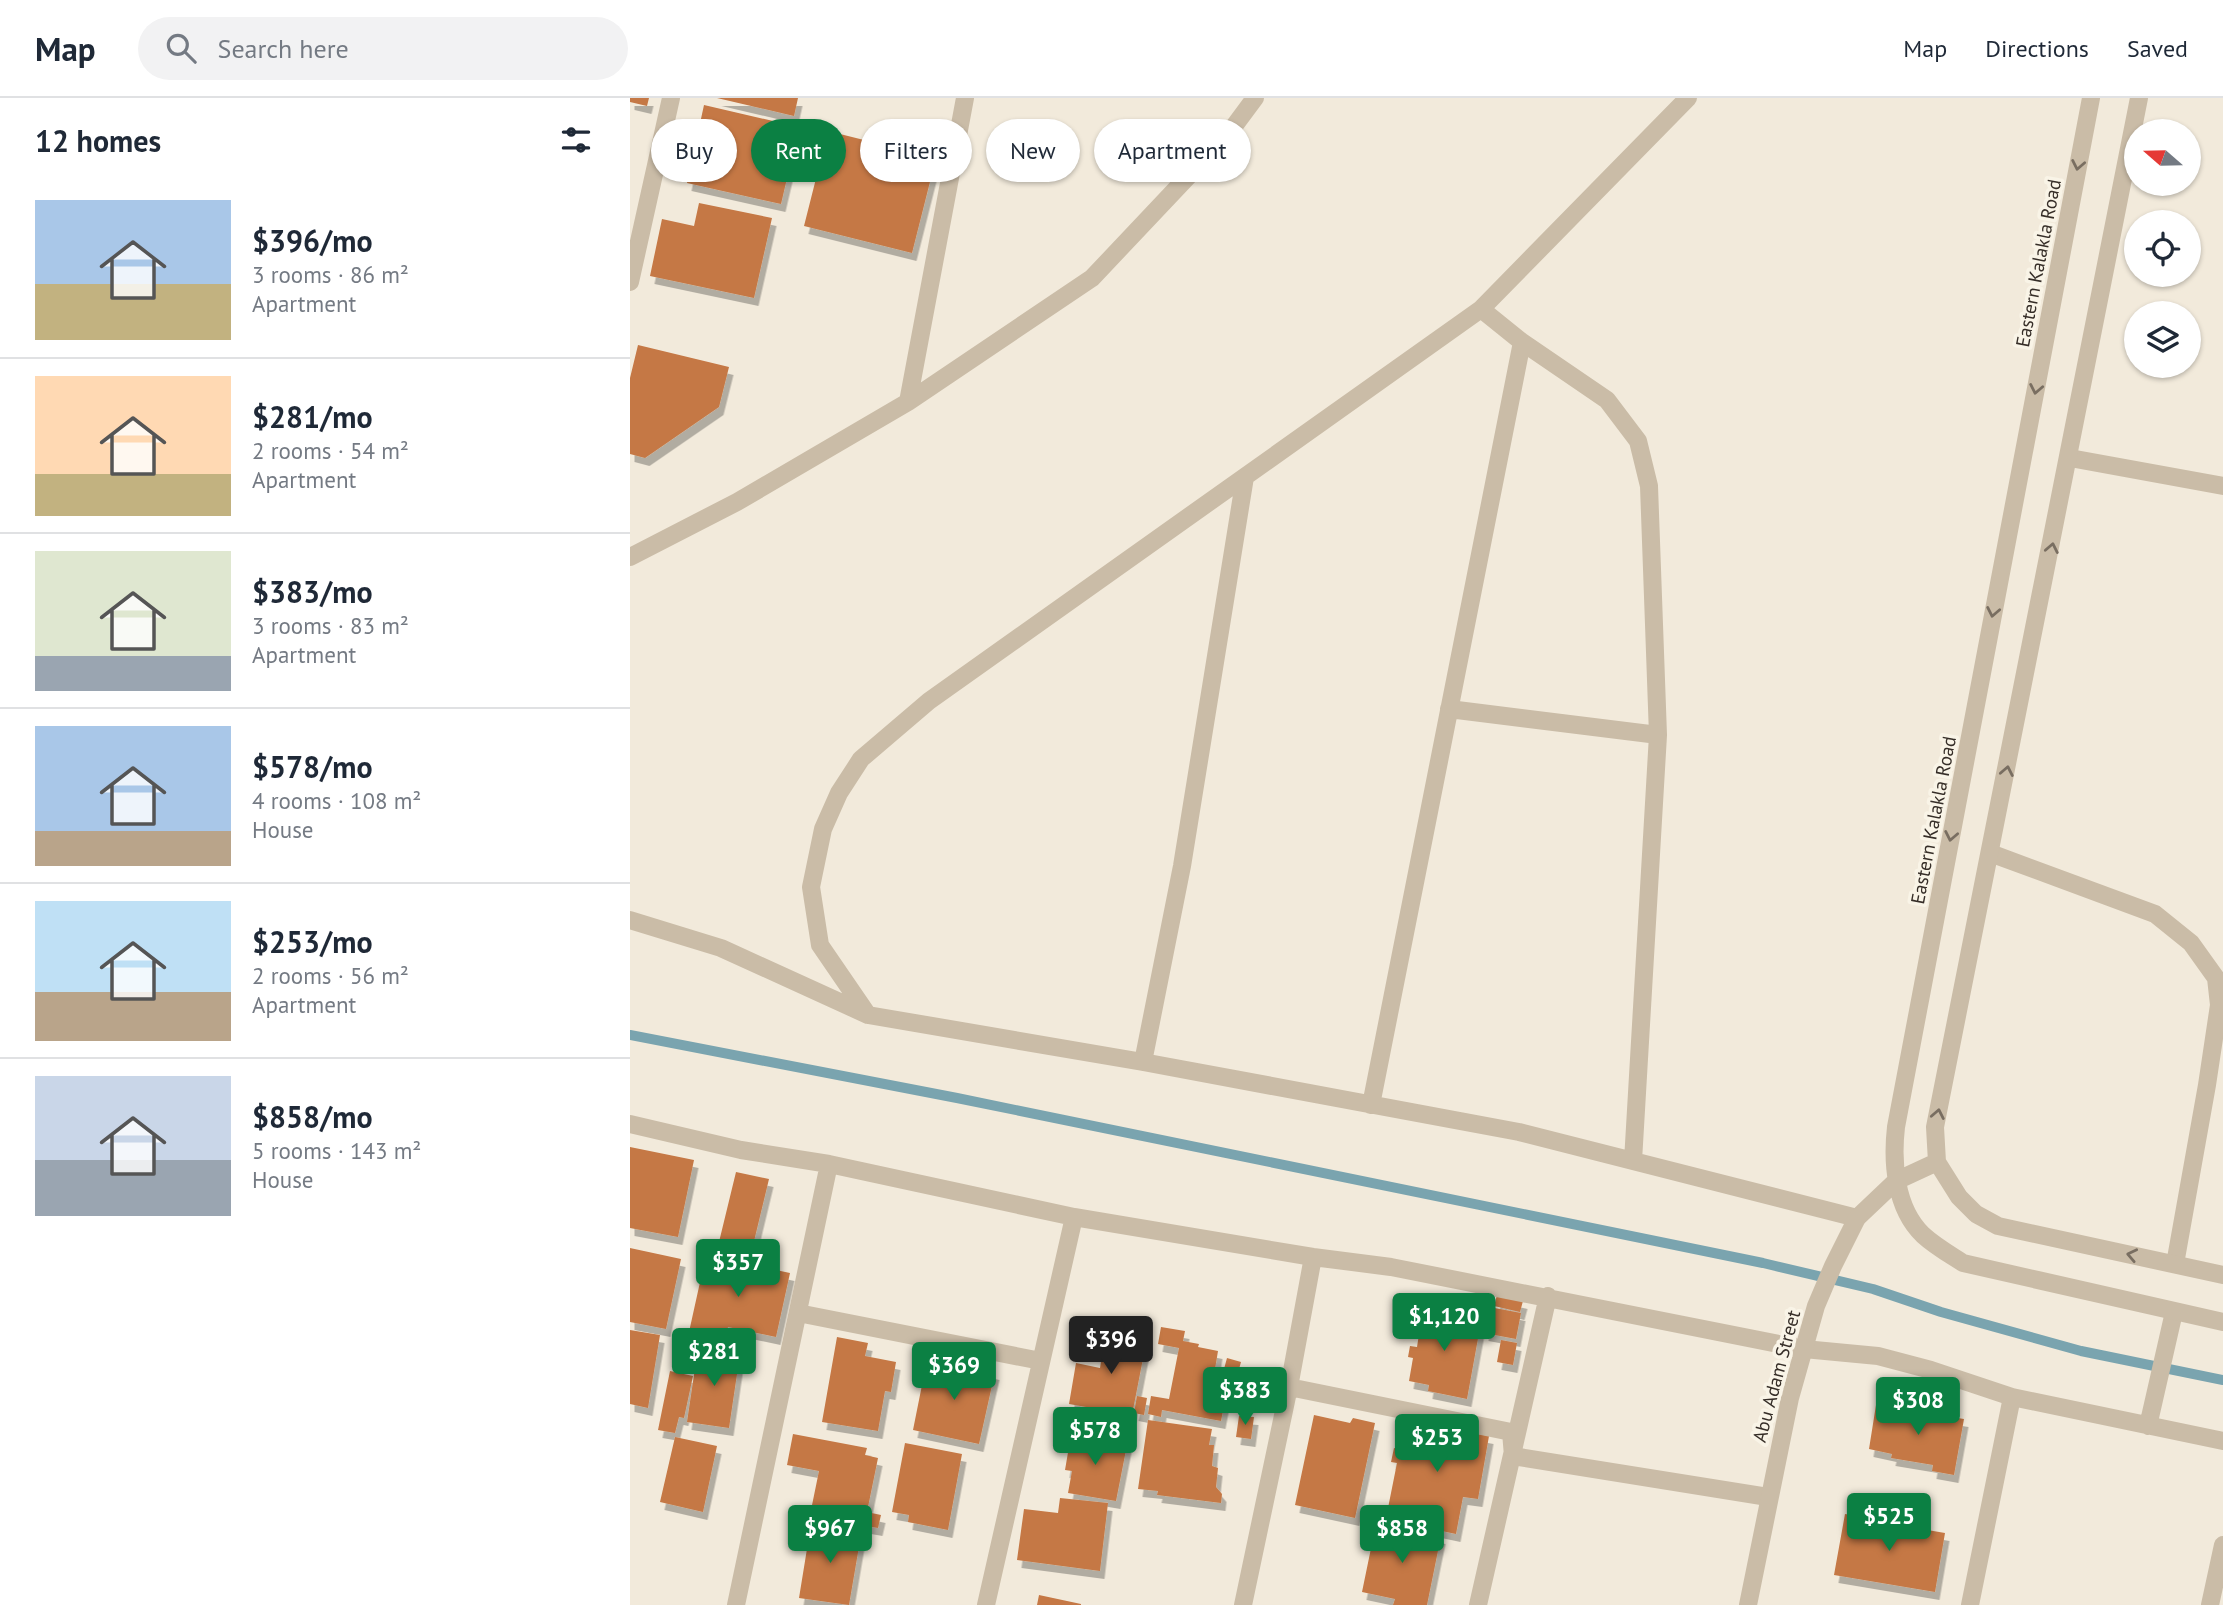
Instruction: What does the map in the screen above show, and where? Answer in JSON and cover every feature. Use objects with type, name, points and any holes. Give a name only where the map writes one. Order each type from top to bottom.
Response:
[{"type":"street","points":[[630,282],[671,98]]},
{"type":"street","points":[[908,402],[965,98]]},
{"type":"street","points":[[630,557],[737,502],[908,402],[1092,278],[1229,133],[1255,98]]},
{"type":"street","points":[[868,1015],[820,945],[811,887],[823,829],[839,793],[861,759],[929,701],[1481,309],[1688,98]]},
{"type":"street","name":"Eastern Kalakla Road","points":[[2091,98],[1896,1127],[1893,1156],[1896,1181],[1911,1219],[1920,1233],[1963,1263],[2223,1322]]},
{"type":"street","points":[[2139,98],[2070,458],[1935,1127],[1937,1162],[1959,1197],[1976,1214],[1998,1226],[2223,1275]]},
{"type":"street","points":[[1481,309],[1522,342],[1607,400],[1638,441],[1648,486],[1658,735],[1633,1161]]},
{"type":"street","points":[[1371,1105],[1522,342]]},
{"type":"street","points":[[2070,458],[2223,486]]},
{"type":"street","points":[[1143,1062],[1182,866],[1245,477]]},
{"type":"street","points":[[1449,709],[1658,735]]},
{"type":"street","points":[[1990,853],[2155,914],[2191,943],[2216,978],[2219,1005],[2175,1264]]},
{"type":"street","points":[[630,920],[721,948],[868,1015],[1143,1062],[1519,1132],[1857,1218]]},
{"type":"street","points":[[630,1124],[741,1150],[829,1164],[1074,1217],[1313,1257],[1391,1267],[1804,1349],[1878,1356],[1931,1370],[2012,1397],[2223,1441]]},
{"type":"street","name":"Abu Adam Street","points":[[1748,1605],[1790,1398],[1820,1297],[1857,1218],[1896,1181],[1937,1162]]},
{"type":"street","points":[[736,1605],[829,1164]]},
{"type":"street","points":[[986,1605],[1074,1217]]},
{"type":"street","points":[[1243,1605],[1289,1387],[1313,1257]]},
{"type":"street","points":[[1478,1605],[1548,1297]]},
{"type":"street","points":[[2148,1426],[2174,1312]]},
{"type":"street","points":[[798,1313],[1041,1361]]},
{"type":"street","points":[[1289,1387],[1511,1432],[1513,1456]]},
{"type":"street","points":[[1970,1605],[2012,1397]]},
{"type":"street","points":[[1513,1456],[1768,1497]]},
{"type":"street","points":[[2210,1605],[2223,1545]]},
{"type":"building","points":[[630,98],[649,98],[647,106],[630,102]]},
{"type":"building","points":[[717,98],[798,98],[794,116]]},
{"type":"building","points":[[704,105],[764,119],[751,119],[751,182],[786,182],[781,204],[687,183],[737,182],[737,119],[701,119]]},
{"type":"building","points":[[846,136],[860,139],[860,182],[930,182],[912,253],[804,226],[815,182],[846,182]]},
{"type":"building","points":[[699,203],[772,218],[754,298],[650,276],[662,219],[694,226]]},
{"type":"building","points":[[638,345],[729,367],[719,407],[645,458],[630,454],[630,378]]},
{"type":"building","points":[[630,1147],[694,1160],[678,1237],[630,1228]]},
{"type":"building","points":[[736,1172],[769,1179],[749,1262],[708,1252],[711,1240],[719,1242]]},
{"type":"building","points":[[630,1248],[681,1259],[666,1329],[630,1322]]},
{"type":"building","points":[[706,1255],[790,1273],[776,1337],[728,1327],[725,1340],[689,1332]]},
{"type":"building","points":[[1497,1295],[1523,1301],[1520,1312],[1494,1306]]},
{"type":"building","points":[[1484,1306],[1521,1313],[1516,1339],[1484,1333],[1487,1320],[1482,1318]]},
{"type":"building","points":[[1412,1309],[1481,1322],[1467,1399],[1428,1391],[1429,1385],[1409,1381],[1413,1358],[1408,1357],[1410,1346],[1417,1347],[1420,1328],[1409,1326]]},
{"type":"building","points":[[1161,1327],[1185,1331],[1183,1341],[1218,1351],[1213,1381],[1228,1384],[1221,1421],[1162,1410],[1161,1417],[1148,1414],[1151,1396],[1169,1399],[1179,1348],[1158,1344]]},
{"type":"building","points":[[630,1330],[660,1335],[648,1408],[630,1404]]},
{"type":"building","points":[[1106,1331],[1147,1338],[1132,1415],[1069,1404],[1076,1363],[1100,1368]]},
{"type":"building","points":[[837,1337],[868,1343],[865,1356],[896,1362],[891,1392],[885,1391],[878,1431],[822,1422]]},
{"type":"building","points":[[1501,1340],[1517,1343],[1513,1365],[1497,1362]]},
{"type":"building","points":[[698,1348],[740,1354],[729,1428],[687,1422]]},
{"type":"building","points":[[1227,1358],[1241,1362],[1236,1380],[1226,1378],[1229,1370],[1224,1369]]},
{"type":"building","points":[[939,1360],[995,1372],[979,1444],[913,1430],[925,1370],[935,1371]]},
{"type":"building","points":[[670,1371],[693,1376],[684,1418],[679,1417],[675,1433],[658,1430]]},
{"type":"building","points":[[1234,1385],[1254,1389],[1251,1402],[1232,1398]]},
{"type":"building","points":[[1137,1396],[1147,1398],[1144,1415],[1134,1413]]},
{"type":"building","points":[[1876,1405],[1964,1419],[1954,1475],[1932,1471],[1933,1465],[1891,1458],[1892,1454],[1869,1449]]},
{"type":"building","points":[[1314,1415],[1350,1423],[1353,1418],[1375,1423],[1355,1518],[1295,1505]]},
{"type":"building","points":[[1239,1416],[1254,1417],[1251,1439],[1236,1437]]},
{"type":"building","points":[[1148,1420],[1212,1429],[1209,1445],[1214,1445],[1212,1466],[1218,1468],[1216,1487],[1222,1494],[1221,1503],[1157,1495],[1158,1491],[1138,1489]]},
{"type":"building","points":[[1407,1421],[1489,1436],[1478,1499],[1463,1497],[1456,1534],[1437,1530],[1439,1523],[1387,1513],[1397,1463],[1391,1462],[1394,1448],[1401,1450]]},
{"type":"building","points":[[793,1434],[867,1448],[865,1455],[878,1458],[867,1512],[881,1515],[878,1528],[861,1525],[862,1519],[811,1510],[819,1471],[787,1465]]},
{"type":"building","points":[[1071,1435],[1127,1445],[1116,1501],[1068,1493],[1072,1471],[1065,1470]]},
{"type":"building","points":[[675,1437],[717,1446],[703,1512],[660,1502]]},
{"type":"building","points":[[905,1443],[962,1454],[948,1530],[908,1522],[909,1515],[892,1512]]},
{"type":"building","points":[[1060,1498],[1108,1503],[1100,1571],[1017,1560],[1024,1509],[1058,1513]]},
{"type":"building","points":[[1845,1514],[1885,1520],[1885,1516],[1906,1520],[1904,1526],[1945,1533],[1935,1592],[1834,1575]]},
{"type":"building","points":[[812,1518],[820,1519],[819,1528],[861,1535],[849,1605],[799,1598]]},
{"type":"building","points":[[1376,1524],[1441,1536],[1427,1605],[1393,1605],[1395,1599],[1362,1592]]},
{"type":"building","points":[[1039,1595],[1081,1604],[1081,1605],[1037,1605]]},
{"type":"waterway","points":[[630,1035],[957,1098],[1763,1263],[1873,1289],[1941,1312],[2081,1351],[2223,1380]]}]
